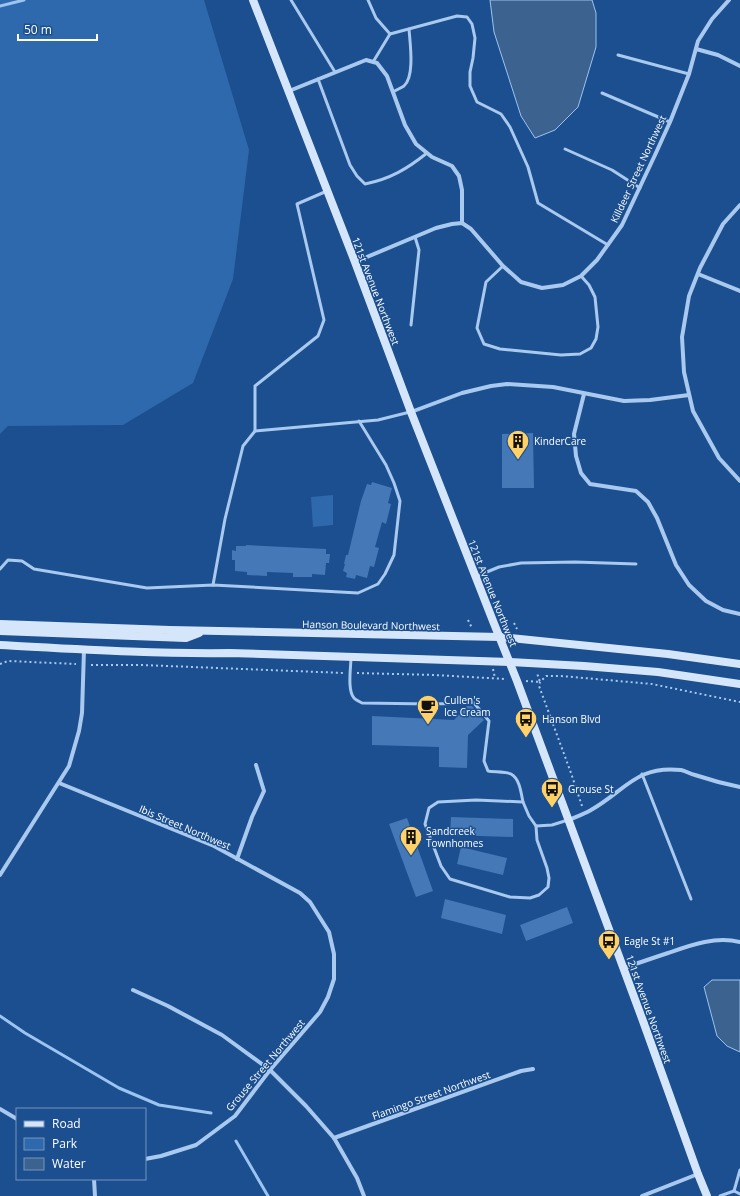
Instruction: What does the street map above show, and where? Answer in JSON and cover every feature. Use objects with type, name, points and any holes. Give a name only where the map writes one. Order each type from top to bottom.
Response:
[{"type":"main road","name":"121st Avenue Northwest","points":[[253,0],[475,577],[510,662],[707,1196]]},
{"type":"main road","name":"Hanson Boulevard Northwest","points":[[0,624],[203,631],[500,637],[668,654],[740,664]]},
{"type":"main road","points":[[0,631],[186,638],[203,631]]},
{"type":"main road","points":[[0,645],[84,650],[238,653],[533,663],[658,672],[740,684]]},
{"type":"street","name":"Killdeer Street Northwest","points":[[462,223],[471,229],[503,266],[521,282],[542,288],[563,285],[581,276],[597,260],[622,225],[670,122],[688,74],[698,41],[712,19],[729,0]]},
{"type":"street","points":[[696,49],[718,55],[740,66]]},
{"type":"street","points":[[288,91],[366,60],[377,63],[387,76],[405,125],[416,144],[432,157],[452,166],[459,176],[462,190],[462,223],[436,228],[355,262]]},
{"type":"street","points":[[740,205],[724,224],[700,268],[690,296],[682,337],[684,372],[693,411],[719,458],[740,480]]},
{"type":"street","points":[[698,274],[740,291]]},
{"type":"street","points":[[411,412],[462,393],[507,384],[553,387],[624,401],[650,400],[689,395]]},
{"type":"street","points":[[584,394],[574,434],[576,456],[581,473],[590,484],[636,491],[648,502],[657,518],[676,565],[688,585],[706,601],[723,610],[740,614]]},
{"type":"street","points":[[0,875],[69,766],[79,731],[82,713],[84,650]]},
{"type":"street","points":[[237,858],[252,817],[264,791],[256,766]]},
{"type":"street","points":[[568,820],[592,810],[630,781],[642,774],[657,770],[683,770],[694,775],[740,786]]},
{"type":"street","name":"Ibis Street Northwest","points":[[58,783],[214,846],[237,858],[300,893],[310,902],[329,932]]},
{"type":"street","name":"Grouse Street Northwest","points":[[146,1159],[161,1156],[196,1145],[235,1116],[270,1070],[320,1012],[328,997],[334,979],[334,954],[329,932]]},
{"type":"street","points":[[623,968],[709,940],[720,939],[740,942]]},
{"type":"street","points":[[132,990],[168,1006],[222,1035],[270,1070],[306,1106],[334,1138],[357,1178],[364,1196]]},
{"type":"street","name":"Flamingo Street Northwest","points":[[334,1138],[521,1071],[533,1070]]},
{"type":"street","points":[[0,1109],[16,1118]]},
{"type":"street","points":[[642,1196],[698,1174]]},
{"type":"street","points":[[94,1180],[95,1196]]},
{"type":"lane","points":[[291,0],[335,72]]},
{"type":"lane","points":[[368,0],[376,18],[390,34]]},
{"type":"lane","points":[[373,62],[390,34],[457,16],[467,17],[472,24],[475,38],[470,72],[470,86],[478,102],[502,114],[510,127],[528,167],[538,203],[608,245]]},
{"type":"lane","points":[[393,92],[404,86],[410,74],[411,44],[409,29]]},
{"type":"lane","points":[[618,55],[688,74]]},
{"type":"lane","points":[[318,79],[350,165],[357,176],[365,184],[377,182],[400,173],[427,152]]},
{"type":"lane","points":[[602,93],[670,122]]},
{"type":"lane","points":[[565,149],[612,170],[640,188]]},
{"type":"lane","points":[[213,586],[225,519],[243,446],[255,431],[255,386],[318,336],[324,320],[297,204],[327,191]]},
{"type":"lane","points":[[411,325],[419,250],[415,237]]},
{"type":"lane","points":[[503,266],[486,282],[477,328],[484,344],[500,349],[561,355],[580,354],[591,348],[596,339],[598,327],[595,297],[589,285],[581,276]]},
{"type":"lane","points":[[255,431],[378,420],[411,412]]},
{"type":"lane","points":[[0,569],[8,560],[22,561],[34,569],[147,588],[213,586],[358,593],[378,584],[394,556],[400,501],[386,465],[359,422]]},
{"type":"lane","points":[[475,577],[499,566],[521,563],[574,562],[636,564]]},
{"type":"lane","points":[[351,657],[351,691],[354,698],[362,703],[474,703],[489,721],[484,761],[488,771],[511,774],[516,779],[523,802],[529,816],[536,826],[537,840],[547,868],[548,887],[540,895],[530,898],[510,897],[450,879],[441,866],[425,824],[429,808],[438,802],[476,800],[523,802]]},
{"type":"lane","points":[[642,774],[691,899]]},
{"type":"lane","points":[[536,826],[552,825],[568,820]]},
{"type":"lane","points":[[734,1191],[740,1170]]},
{"type":"lane","points":[[720,1196],[734,1191],[740,1194]]},
{"type":"path","points":[[468,620],[476,637]]},
{"type":"path","points":[[514,623],[522,640]]},
{"type":"path","points":[[0,664],[8,661],[84,665],[142,665],[495,678],[494,671],[488,661]]},
{"type":"path","points":[[533,663],[540,682],[539,686],[571,773],[584,814]]},
{"type":"path","points":[[540,682],[546,676],[551,675],[629,681],[652,684],[740,702]]},
{"type":"green space","points":[[0,0],[204,0],[249,150],[233,279],[193,383],[123,425],[8,426],[0,434]]},
{"type":"green space","points":[[333,495],[333,525],[313,527],[311,497]]},
{"type":"water","points":[[490,0],[592,0],[596,13],[596,47],[578,107],[555,130],[535,138],[521,116],[494,32]]},
{"type":"water","points":[[712,980],[740,980],[740,1052],[727,1046],[717,1036],[704,987]]},
{"type":"building","name":"KinderCare","points":[[533,433],[534,488],[502,488],[502,434]]},
{"type":"building","points":[[372,482],[392,488],[388,503],[391,504],[386,524],[382,522],[375,547],[379,548],[374,567],[370,566],[367,578],[356,575],[355,579],[346,577],[347,573],[343,571],[346,555],[348,555],[361,501],[367,484],[371,485]]},
{"type":"building","points":[[246,545],[326,549],[326,554],[330,554],[329,563],[326,563],[325,575],[312,574],[312,577],[293,577],[293,573],[267,572],[267,576],[247,575],[247,572],[235,571],[235,560],[232,560],[232,550],[236,551],[236,546]]},
{"type":"building","points":[[467,706],[472,706],[484,720],[468,735],[467,768],[439,767],[439,747],[372,745],[372,716],[454,720]]},
{"type":"building","name":"Sandcreek Townhomes","points":[[451,817],[513,819],[513,837],[450,835]]},
{"type":"building","name":"Sandcreek Townhomes","points":[[407,818],[433,891],[416,897],[389,824]]},
{"type":"building","name":"Sandcreek Townhomes","points":[[461,847],[507,858],[503,875],[457,864]]},
{"type":"building","points":[[445,899],[506,915],[502,934],[441,918]]},
{"type":"building","points":[[567,907],[573,923],[526,941],[520,925]]},
{"type":"waterway","points":[[0,6],[24,0]]},
{"type":"waterway","points":[[0,1016],[25,1033],[119,1088],[159,1105],[211,1113]]},
{"type":"waterway","points":[[236,1141],[268,1196]]},
{"type":"place","name":"KinderCare","points":[[518,460]]},
{"type":"place","name":"Cullen's Ice Cream","points":[[428,726]]},
{"type":"place","name":"Hanson Blvd","points":[[526,738]]},
{"type":"place","name":"Grouse St","points":[[552,808]]},
{"type":"place","name":"Sandcreek Townhomes","points":[[411,856]]},
{"type":"place","name":"Eagle St #1","points":[[609,960]]}]
